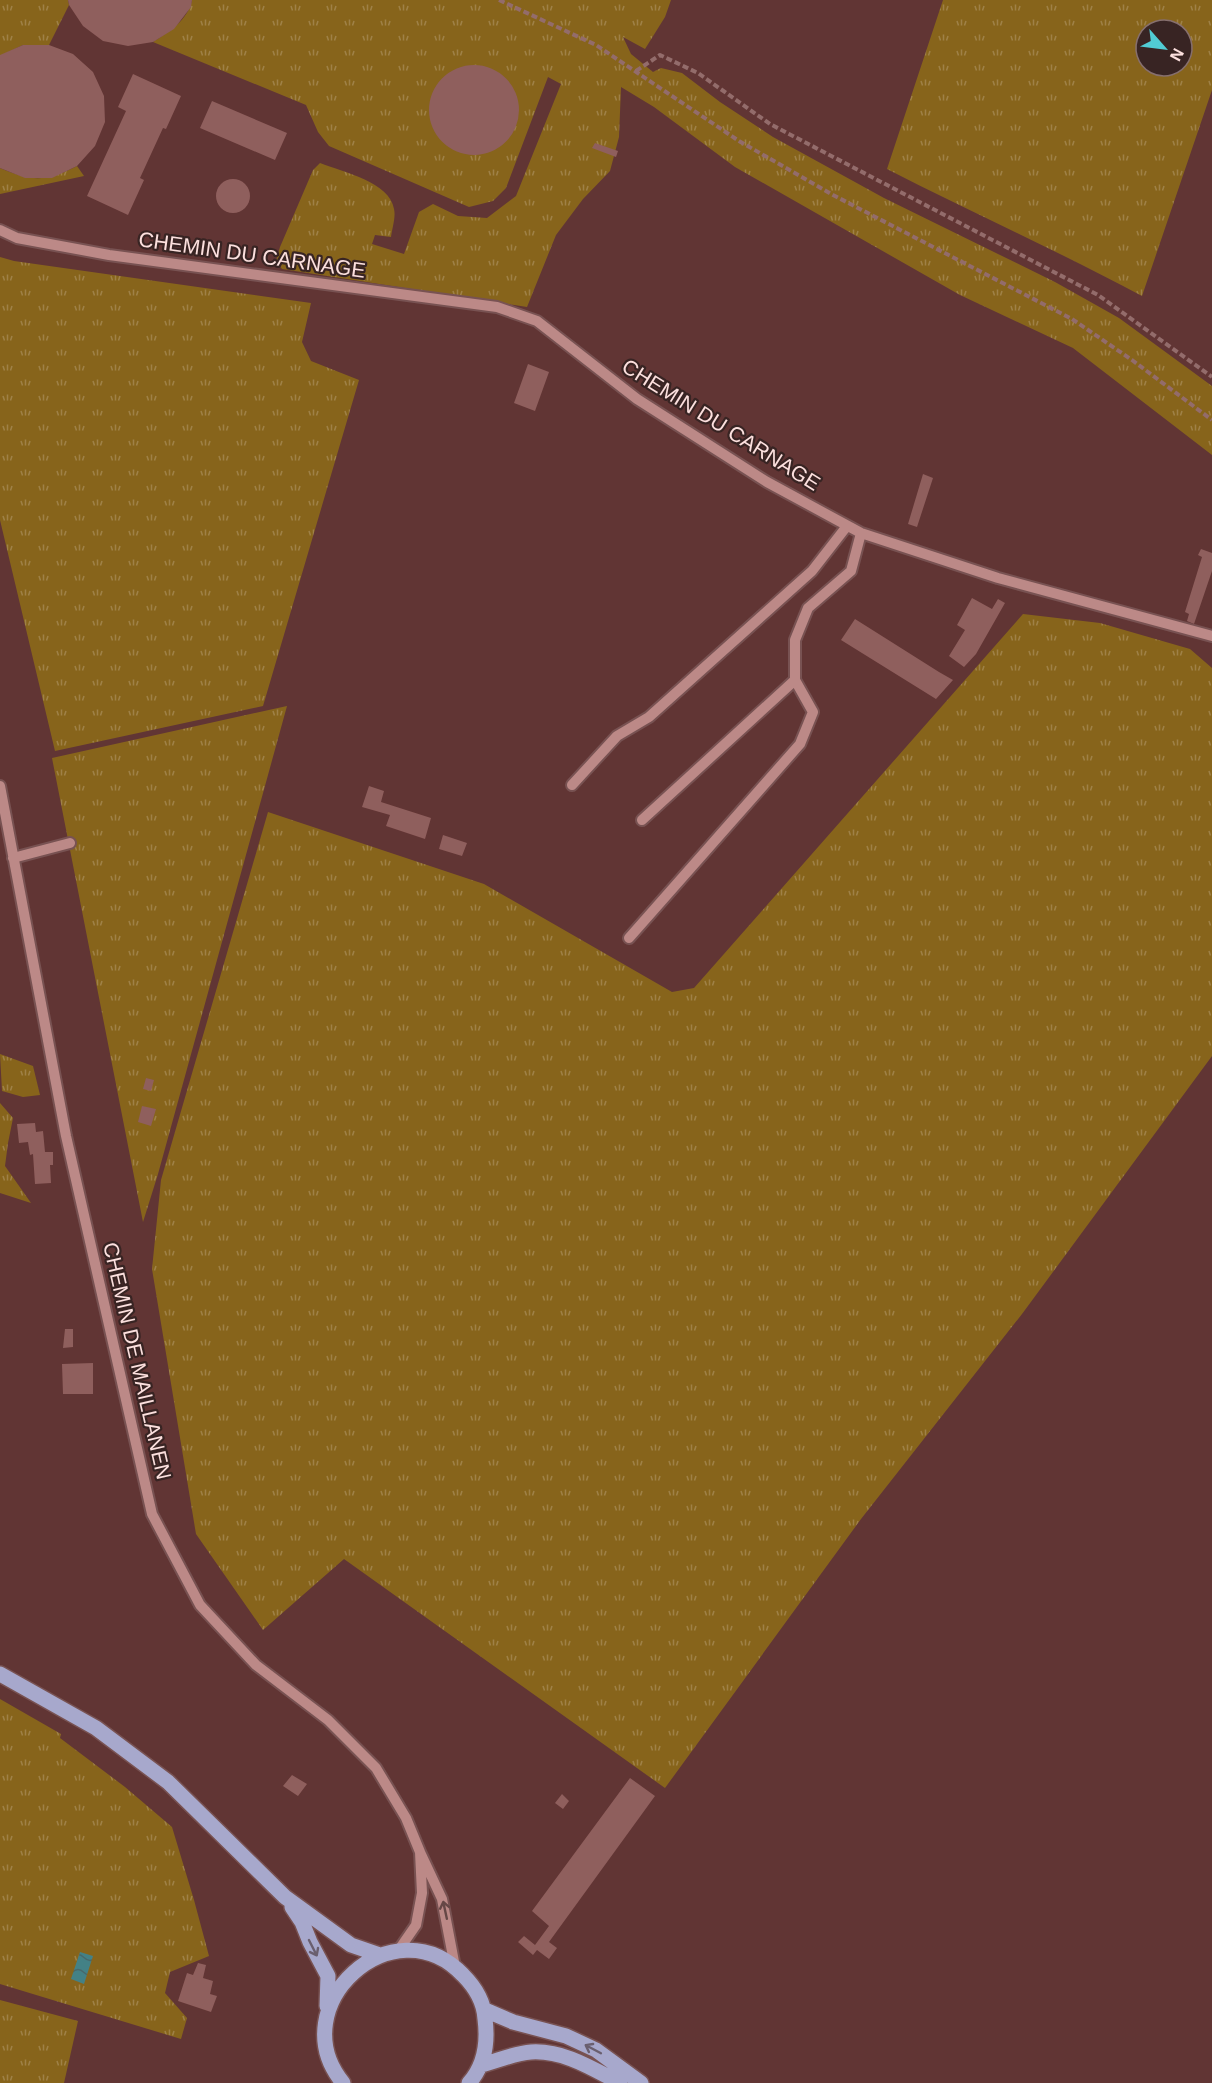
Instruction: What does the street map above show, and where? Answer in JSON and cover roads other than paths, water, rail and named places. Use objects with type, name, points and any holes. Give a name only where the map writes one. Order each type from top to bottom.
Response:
[{"type":"main road","points":[[0,1674],[96,1728],[168,1782],[285,1898],[351,1945],[380,1955]]},
{"type":"main road","points":[[285,1898],[302,1922],[328,1976],[326,2041],[331,2062],[343,2083]]},
{"type":"main road","points":[[326,2020],[332,1999],[344,1980],[360,1965],[380,1955],[398,1951],[418,1952],[438,1957],[455,1967],[474,1986],[485,2010],[487,2038],[481,2065],[471,2082]]},
{"type":"main road","points":[[485,2010],[513,2022],[566,2036],[596,2050],[641,2083]]},
{"type":"main road","points":[[481,2065],[531,2052],[558,2055],[581,2062],[620,2083]]},
{"type":"street","name":"CHEMIN DU CARNAGE","points":[[0,230],[17,238],[109,255],[498,307],[537,321],[637,399],[767,482],[861,533],[998,578],[1212,636]]},
{"type":"street","points":[[572,785],[617,736],[649,717],[812,571],[847,526]]},
{"type":"street","points":[[629,939],[800,744],[813,712],[795,681],[795,640],[808,608],[851,571],[861,533]]},
{"type":"street","points":[[642,820],[795,681]]},
{"type":"street","name":"CHEMIN DE MAILLANEN","points":[[0,786],[66,1136],[152,1514],[200,1605],[256,1665],[328,1720],[376,1768],[406,1818],[442,1899],[455,1967]]},
{"type":"street","points":[[14,858],[70,843]]},
{"type":"street","points":[[398,1951],[416,1925],[422,1893],[420,1852]]},
{"type":"water","points":[[80,1952],[93,1956],[84,1984],[71,1979]]}]
